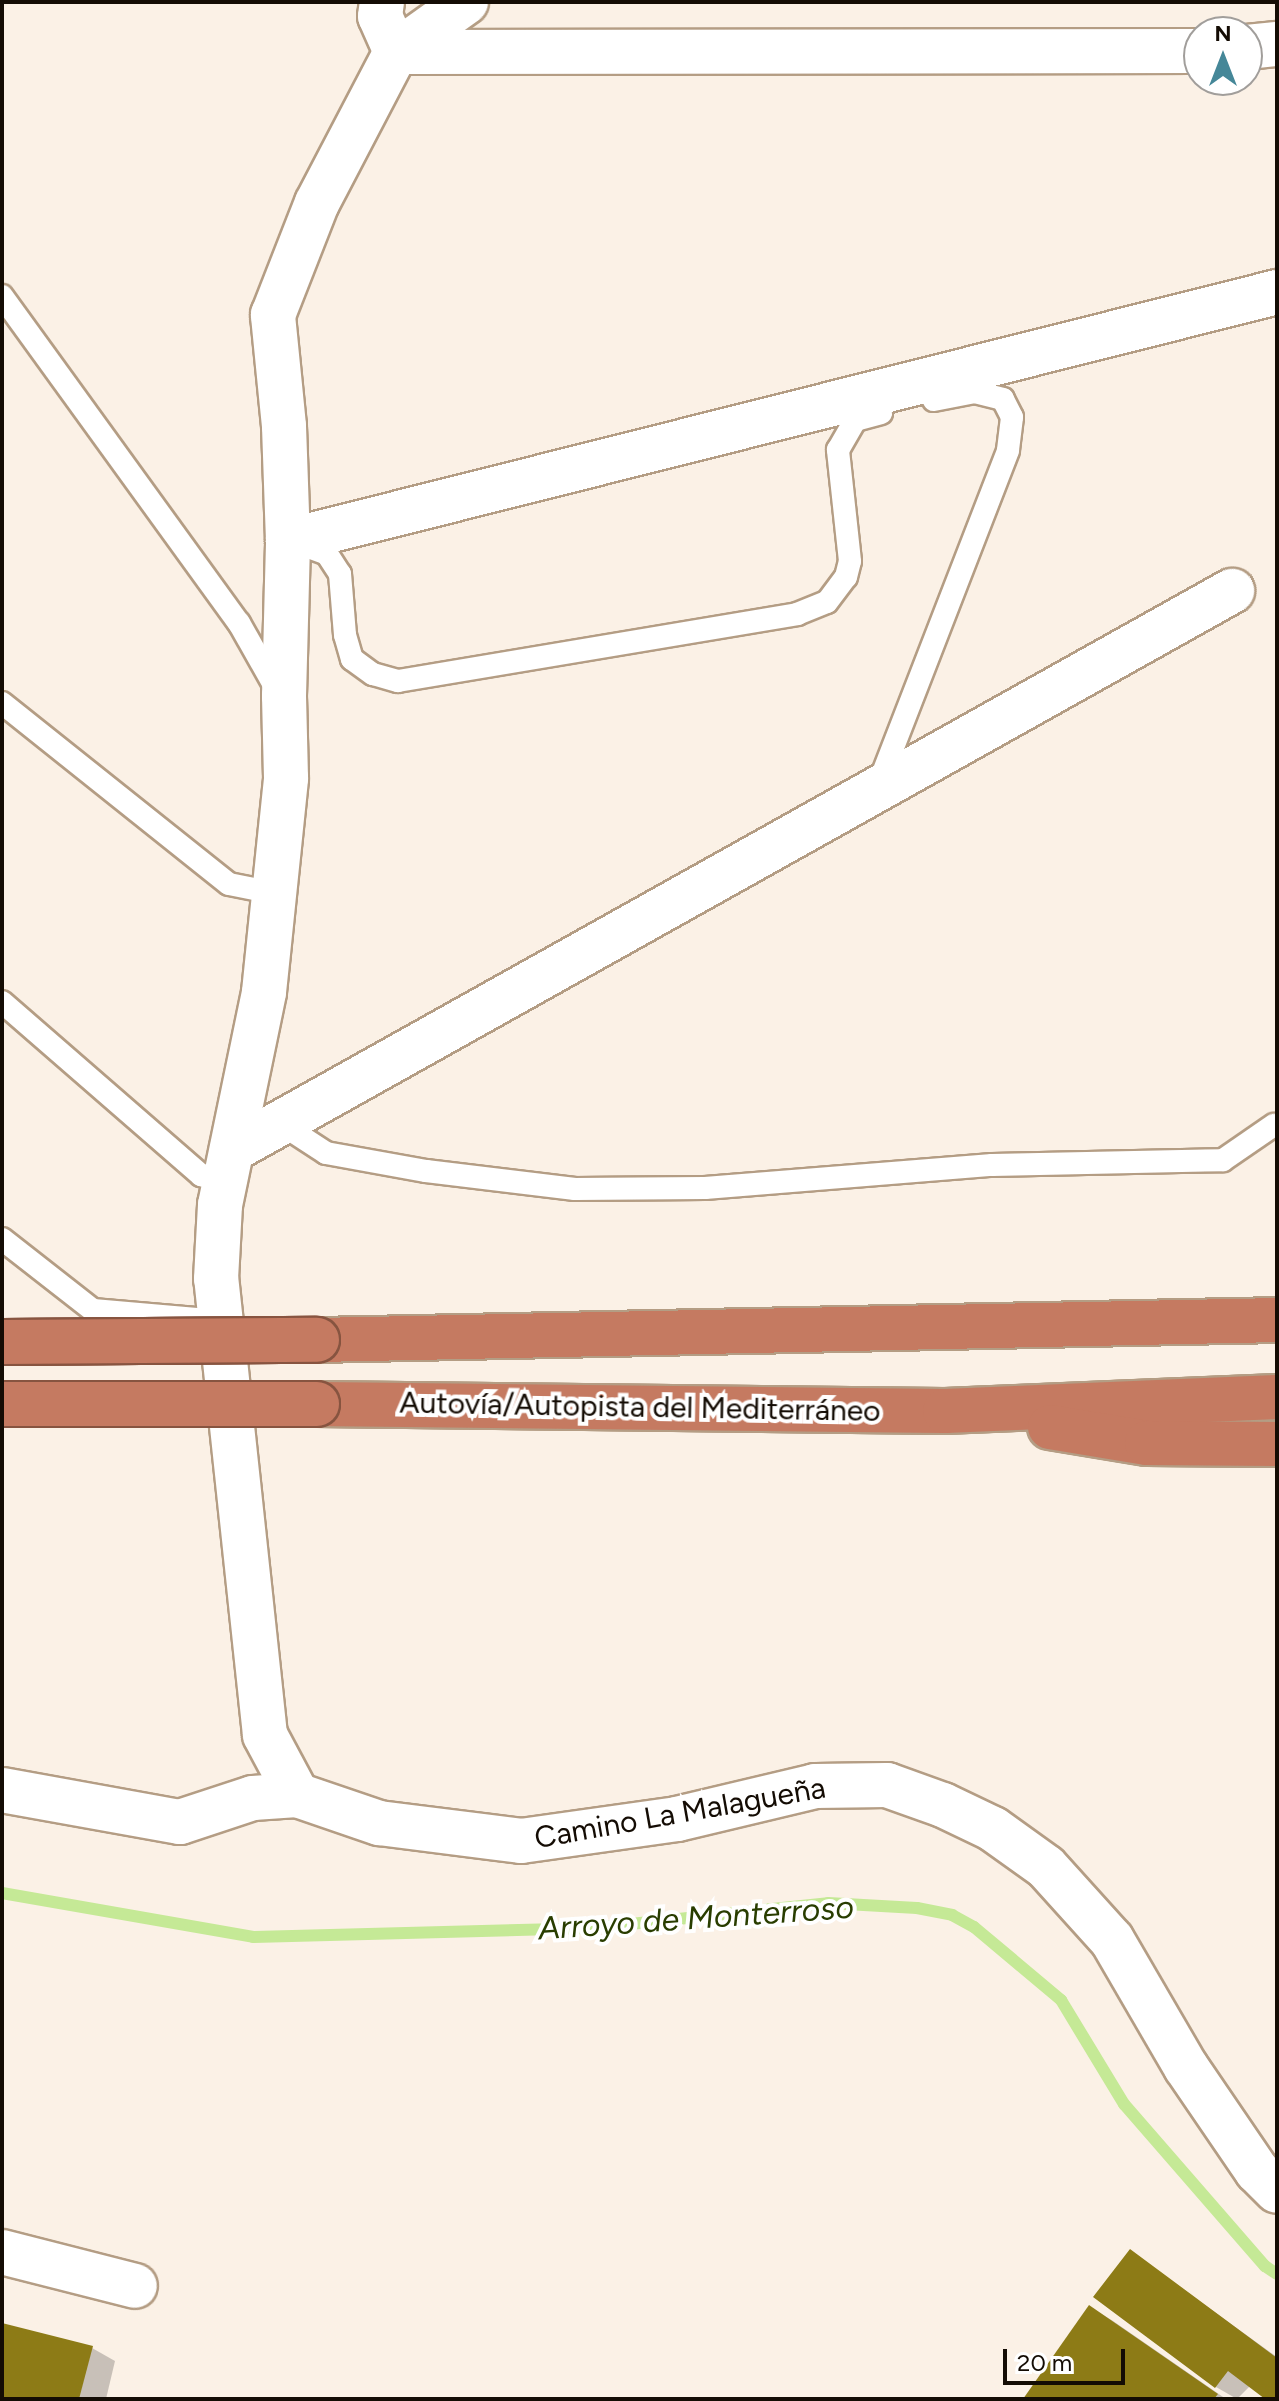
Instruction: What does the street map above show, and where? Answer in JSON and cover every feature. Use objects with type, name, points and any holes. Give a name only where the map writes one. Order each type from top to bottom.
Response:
[{"type":"highway","points":[[1229,1321],[1277,1310]]},
{"type":"highway","points":[[2,1342],[317,1340],[1277,1320]]},
{"type":"highway","name":"Autovía/Autopista del Mediterráneo","points":[[2,1404],[945,1411],[1277,1397]]},
{"type":"highway","points":[[945,1411],[1147,1443],[1277,1444]]},
{"type":"street","points":[[382,2],[380,16],[396,52]]},
{"type":"street","points":[[297,1795],[265,1735],[216,1279],[229,1165],[264,992],[286,778],[284,696],[288,541],[284,426],[273,315],[317,203],[396,52],[466,2]]},
{"type":"street","points":[[396,52],[1183,51]]},
{"type":"street","points":[[288,541],[1277,292]]},
{"type":"street","points":[[229,1165],[280,1123],[1232,591]]},
{"type":"street","name":"Camino La Malagueña","points":[[2,1790],[180,1822],[253,1798],[297,1795],[379,1823],[521,1841],[677,1819],[815,1786],[887,1785],[943,1805],[993,1829],[1046,1867],[1112,1940],[1186,2067],[1257,2171],[1277,2191]]},
{"type":"street","points":[[2,2252],[135,2286]]},
{"type":"lane","points":[[2,296],[230,610],[274,689],[284,696]]},
{"type":"lane","points":[[288,541],[317,548],[335,563],[340,574],[345,635],[352,659],[373,674],[398,681],[797,614],[827,602],[846,577],[850,561],[838,450],[855,420],[952,395],[975,392],[997,396],[1011,410],[1008,450],[876,791]]},
{"type":"lane","points":[[2,703],[229,884],[274,893]]},
{"type":"lane","points":[[2,1002],[201,1175],[229,1165]]},
{"type":"lane","points":[[280,1123],[326,1153],[426,1171],[575,1189],[705,1188],[992,1165],[1223,1160],[1274,1125]]},
{"type":"lane","points":[[2,1239],[93,1310],[220,1321]]},
{"type":"building","points":[[1130,2249],[1277,2358],[1277,2399],[1265,2399],[1228,2371],[1215,2388],[1093,2297]]},
{"type":"building","points":[[1089,2305],[1218,2394],[1214,2399],[1023,2399]]},
{"type":"building","points":[[2,2323],[93,2346],[79,2399],[2,2399]]},
{"type":"waterway","name":"Arroyo de Monterroso","points":[[2,1893],[253,1937],[592,1928],[828,1903],[917,1908],[952,1915],[974,1927],[1061,2000],[1124,2104],[1265,2266],[1277,2274]]}]
